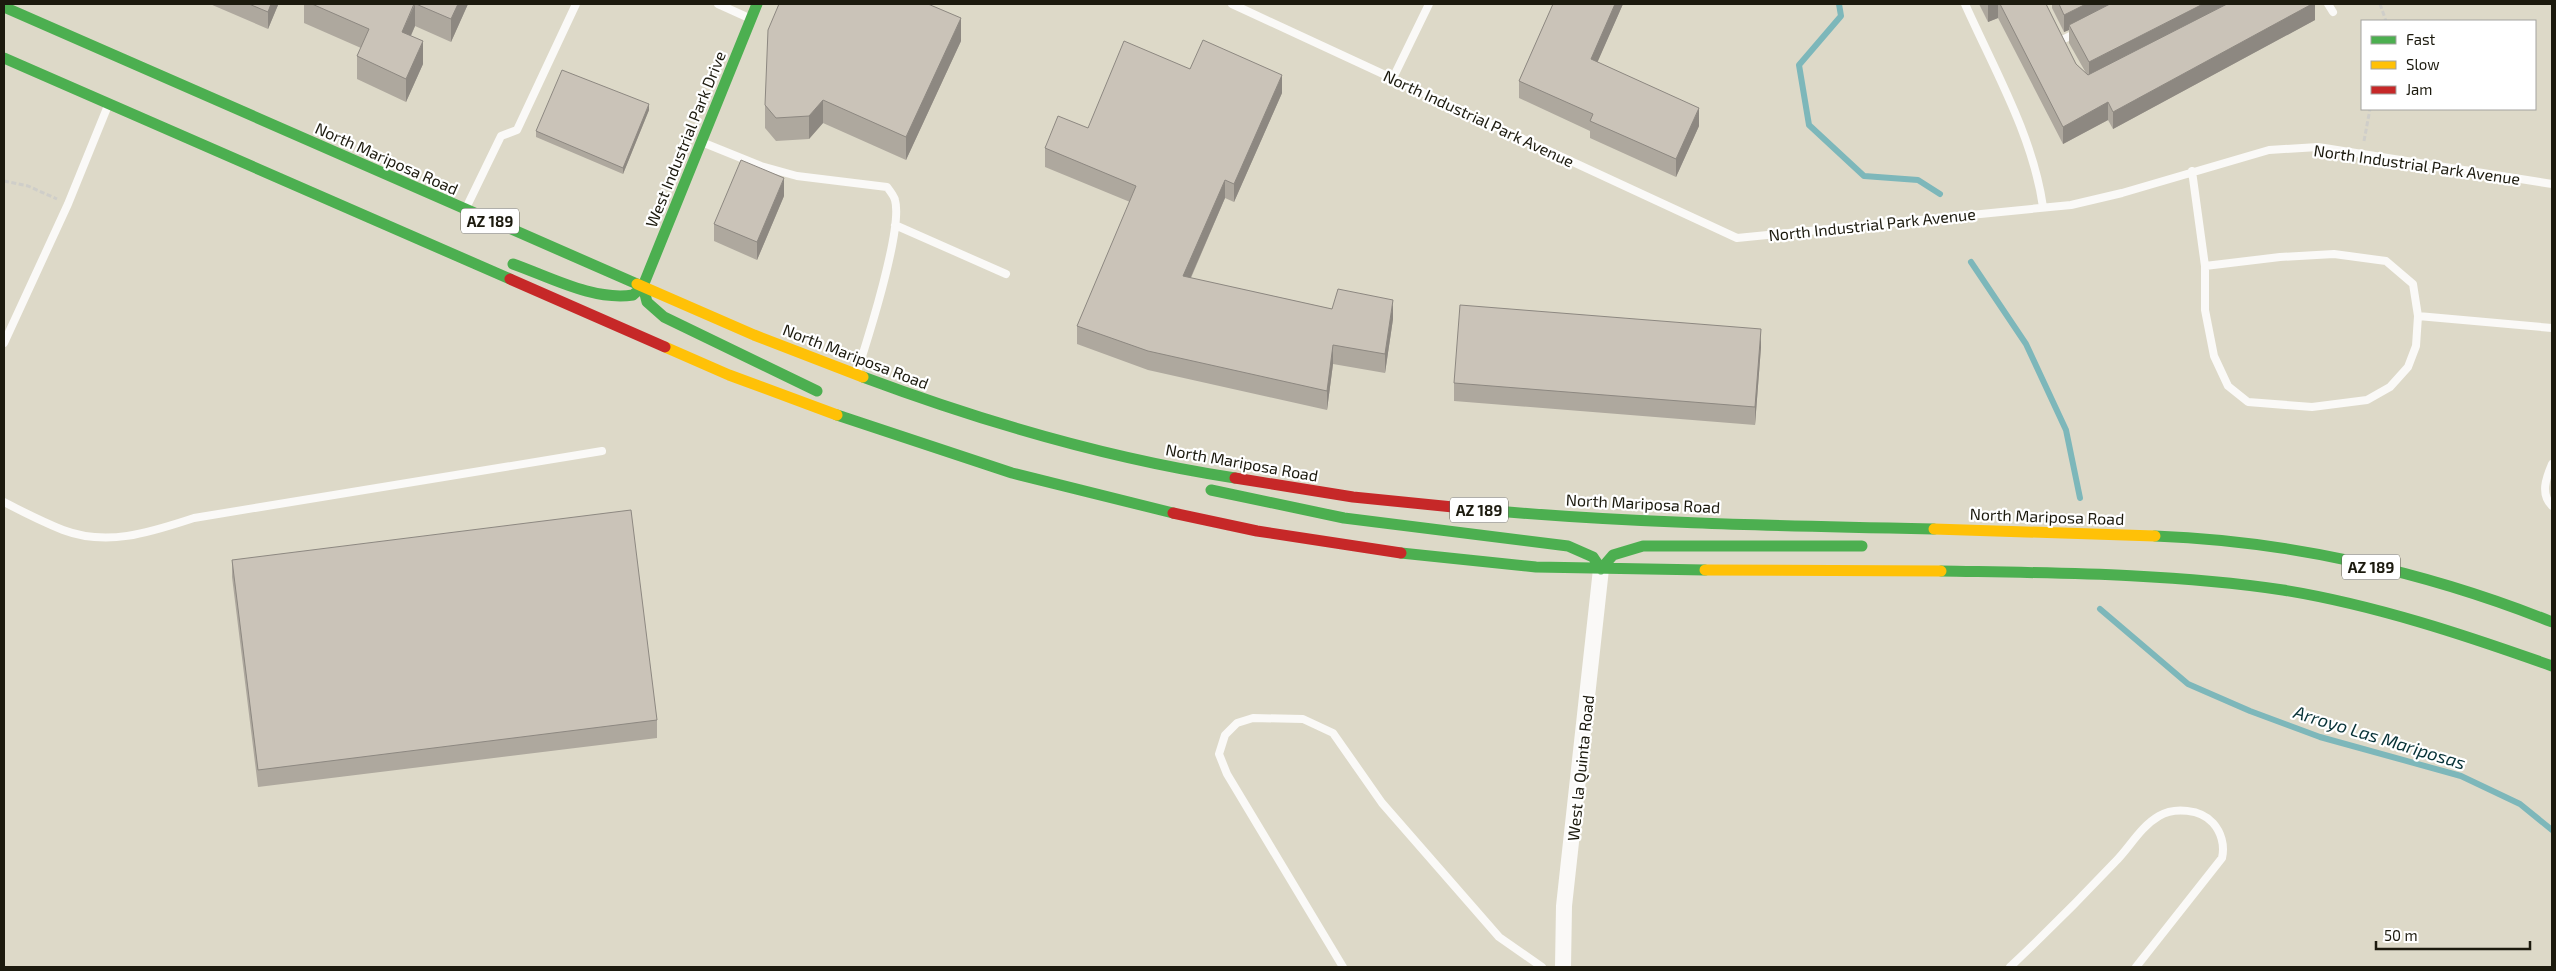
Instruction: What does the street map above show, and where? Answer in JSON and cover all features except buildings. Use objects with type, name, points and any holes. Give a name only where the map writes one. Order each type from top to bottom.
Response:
[{"type":"main road","name":"West Industrial Park Drive","points":[[644,286],[757,4]]},
{"type":"main road","name":"North Mariposa Road","points":[[4,7],[465,211],[644,286],[754,335],[856,375],[983,418],[1125,458],[1213,475],[1353,497],[1523,514],[1692,523],[2185,536],[2249,543],[2360,564],[2440,583],[2504,603],[2552,622]]},
{"type":"main road","name":"AZ 189","points":[[4,58],[729,376],[843,418],[973,461],[1151,509],[1282,534],[1408,554],[1506,564],[1601,569],[2005,572],[2212,581],[2272,589],[2356,605],[2477,639],[2552,666]]},
{"type":"main road","points":[[280,179],[487,255]]},
{"type":"main road","points":[[504,261],[607,295],[630,296],[638,293],[644,286]]},
{"type":"main road","points":[[644,286],[647,302],[664,317],[829,396]]},
{"type":"main road","points":[[856,409],[973,461]]},
{"type":"main road","points":[[983,418],[1098,458],[1167,478]]},
{"type":"main road","points":[[1195,486],[1252,501],[1329,517],[1568,546],[1593,557],[1601,569],[1606,559],[1615,552],[1643,546],[1873,546]]},
{"type":"main road","points":[[2019,544],[2099,534]]},
{"type":"street","name":"West la Quinta Road","points":[[1563,967],[1564,906],[1601,569]]},
{"type":"lane","points":[[465,211],[501,136],[517,130],[576,4]]},
{"type":"lane","points":[[718,4],[751,18]]},
{"type":"lane","name":"North Industrial Park Avenue","points":[[1232,4],[1737,238],[2071,204],[2122,193],[2269,150],[2318,147],[2552,184]]},
{"type":"lane","points":[[1393,78],[1430,4]]},
{"type":"lane","points":[[1965,4],[2029,148],[2038,176],[2042,207]]},
{"type":"lane","points":[[2328,4],[2333,12]]},
{"type":"lane","points":[[2066,48],[2060,36],[2088,26]]},
{"type":"lane","points":[[4,343],[68,204],[109,104]]},
{"type":"lane","points":[[701,142],[761,166],[797,176],[887,187],[895,200],[895,225],[869,337],[856,375]]},
{"type":"lane","points":[[2192,171],[2205,266],[2205,310],[2214,356],[2228,386],[2248,402],[2312,408],[2367,400],[2390,387],[2408,367],[2416,346],[2418,316],[2413,284],[2386,261],[2334,254],[2280,257],[2205,266]]},
{"type":"lane","points":[[895,225],[1006,274]]},
{"type":"lane","points":[[2418,316],[2552,328]]},
{"type":"lane","points":[[4,502],[64,530],[90,537],[120,537],[145,534],[194,518],[602,451]]},
{"type":"lane","points":[[2552,464],[2546,478],[2545,491],[2547,501],[2552,506]]},
{"type":"lane","points":[[1343,967],[1226,774],[1219,754],[1225,734],[1237,723],[1253,718],[1303,719],[1333,733],[1382,803],[1499,937],[1542,967]]},
{"type":"lane","points":[[2010,967],[2092,886],[2143,828],[2160,815],[2175,811],[2186,810],[2198,814],[2211,820],[2219,830],[2223,843],[2222,858],[2136,967]]},
{"type":"path","points":[[2380,4],[2386,20]]},
{"type":"path","points":[[2362,154],[2370,110]]},
{"type":"path","points":[[4,181],[28,186],[68,204]]},
{"type":"waterway","points":[[1839,4],[1841,16],[1799,65],[1809,125],[1864,176],[1918,180],[1940,194]]},
{"type":"waterway","points":[[1971,262],[2026,344],[2066,430],[2080,498]]},
{"type":"waterway","name":"Arroyo Las Mariposas","points":[[2100,609],[2188,684],[2250,711],[2320,737],[2461,776],[2520,804],[2552,830]]},
{"type":"traffic: fast","points":[[643,286],[757,4]]},
{"type":"traffic: fast","points":[[4,7],[637,284]]},
{"type":"traffic: fast","points":[[4,58],[510,279]]},
{"type":"traffic: fast","points":[[513,264],[572,287],[603,295],[633,295],[643,286]]},
{"type":"traffic: fast","points":[[643,286],[647,302],[664,317],[817,391]]},
{"type":"traffic: fast","points":[[863,377],[953,409],[1046,437],[1141,460],[1235,478]]},
{"type":"traffic: fast","points":[[837,415],[1012,473],[1173,513]]},
{"type":"traffic: fast","points":[[1211,490],[1344,518],[1568,546],[1593,557],[1601,569]]},
{"type":"traffic: fast","points":[[1453,507],[1633,520],[1934,529]]},
{"type":"traffic: fast","points":[[2155,536],[2206,539],[2256,545],[2307,552],[2357,562],[2456,588],[2552,622]]},
{"type":"traffic: fast","points":[[1601,569],[1613,555],[1643,546],[1862,546]]},
{"type":"traffic: fast","points":[[1401,553],[1536,567],[1705,570]]},
{"type":"traffic: fast","points":[[1941,571],[2069,573],[2155,577],[2241,584],[2283,590],[2386,612],[2552,666]]},
{"type":"traffic: slow","points":[[637,284],[754,335],[863,377]]},
{"type":"traffic: slow","points":[[665,347],[729,375],[837,415]]},
{"type":"traffic: slow","points":[[1934,529],[2155,536]]},
{"type":"traffic: slow","points":[[1705,570],[1941,571]]},
{"type":"traffic: jam","points":[[510,279],[665,347]]},
{"type":"traffic: jam","points":[[1235,478],[1353,497],[1453,507]]},
{"type":"traffic: jam","points":[[1173,513],[1257,531],[1401,553]]}]
